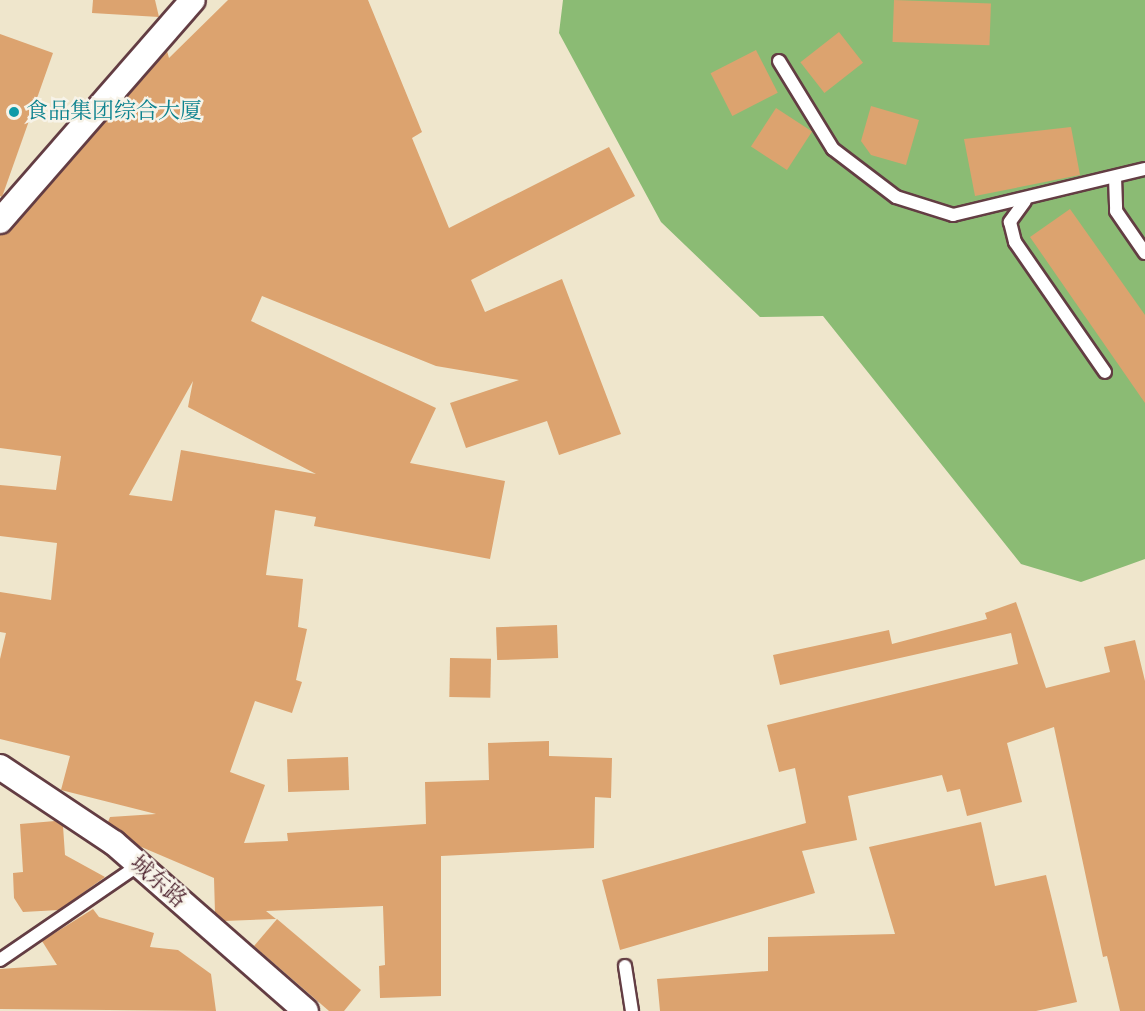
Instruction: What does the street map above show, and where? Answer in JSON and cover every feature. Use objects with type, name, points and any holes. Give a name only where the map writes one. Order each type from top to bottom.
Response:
[{"type":"street","points":[[0,221],[193,0]]},
{"type":"street","name":"城东路","points":[[0,767],[139,865],[306,1011]]},
{"type":"lane","points":[[779,61],[833,148],[896,197],[953,215],[1025,201],[1145,169]]},
{"type":"lane","points":[[1115,177],[1116,211],[1145,253]]},
{"type":"lane","points":[[1025,201],[1010,222],[1015,242],[1105,372]]},
{"type":"lane","points":[[0,960],[139,865]]},
{"type":"lane","points":[[625,966],[632,1011]]},
{"type":"green space","points":[[563,0],[1145,0],[1145,559],[1081,582],[1021,564],[823,316],[760,317],[661,222],[559,33]]},
{"type":"building","points":[[93,0],[155,0],[159,17],[92,13]]},
{"type":"building","points":[[228,0],[368,0],[422,132],[412,138],[449,228],[609,147],[635,196],[471,280],[485,312],[562,279],[621,434],[559,455],[547,421],[466,448],[450,403],[519,380],[436,366],[262,296],[251,321],[436,408],[410,463],[505,481],[490,559],[314,526],[316,517],[275,510],[266,575],[303,579],[298,627],[307,629],[296,680],[302,682],[292,713],[255,701],[230,772],[265,785],[244,843],[288,841],[287,833],[426,824],[425,782],[489,780],[488,743],[549,741],[549,756],[612,758],[611,798],[595,797],[594,848],[441,856],[441,996],[380,998],[379,966],[385,965],[383,906],[266,911],[276,919],[224,921],[215,913],[214,878],[139,846],[108,822],[110,817],[156,814],[61,790],[70,756],[0,739],[0,659],[6,633],[0,632],[0,592],[51,600],[57,543],[0,536],[0,485],[56,490],[61,456],[0,448],[0,235],[11,230],[167,51],[169,58]],"holes":[[[193,381],[188,407],[316,474],[181,450],[172,501],[129,495]]]},
{"type":"building","points":[[894,0],[991,3],[989,45],[893,42]]},
{"type":"building","points":[[839,32],[863,63],[824,93],[800,62]]},
{"type":"building","name":"食品集团综合大厦","points":[[0,34],[53,53],[2,197],[0,196]]},
{"type":"building","points":[[756,50],[778,93],[732,116],[711,73]]},
{"type":"building","points":[[871,106],[919,120],[906,165],[871,155],[861,141]]},
{"type":"building","points":[[776,108],[812,131],[787,170],[751,147]]},
{"type":"building","points":[[1071,127],[1080,175],[975,196],[964,139]]},
{"type":"building","points":[[1070,209],[1145,315],[1145,403],[1030,237]]},
{"type":"building","points":[[1016,602],[1046,688],[1110,672],[1104,647],[1135,640],[1145,681],[1145,1011],[1120,1011],[1107,956],[1103,957],[1054,727],[1007,743],[1022,802],[967,816],[960,789],[947,792],[942,775],[848,796],[857,840],[802,851],[815,893],[620,950],[602,880],[806,823],[795,768],[779,772],[767,725],[1018,664],[1011,633],[780,685],[773,655],[889,630],[892,644],[987,619],[985,613]]},
{"type":"building","points":[[557,625],[558,658],[497,660],[496,627]]},
{"type":"building","points":[[450,658],[491,659],[490,698],[449,697]]},
{"type":"building","points":[[348,757],[349,790],[288,792],[287,759]]},
{"type":"building","points":[[55,821],[63,826],[65,855],[105,877],[59,910],[23,912],[14,898],[13,873],[23,872],[20,824]]},
{"type":"building","points":[[981,822],[995,886],[1046,875],[1077,1002],[1036,1011],[660,1011],[657,979],[768,971],[768,937],[895,934],[869,847]]},
{"type":"building","points":[[93,909],[99,917],[154,933],[150,947],[178,950],[211,974],[216,1011],[0,1009],[0,969],[57,965],[42,941]]},
{"type":"building","points":[[277,919],[361,990],[344,1011],[329,1011],[254,946]]},
{"type":"place","name":"食品集团综合大厦","points":[[14,112]]}]
